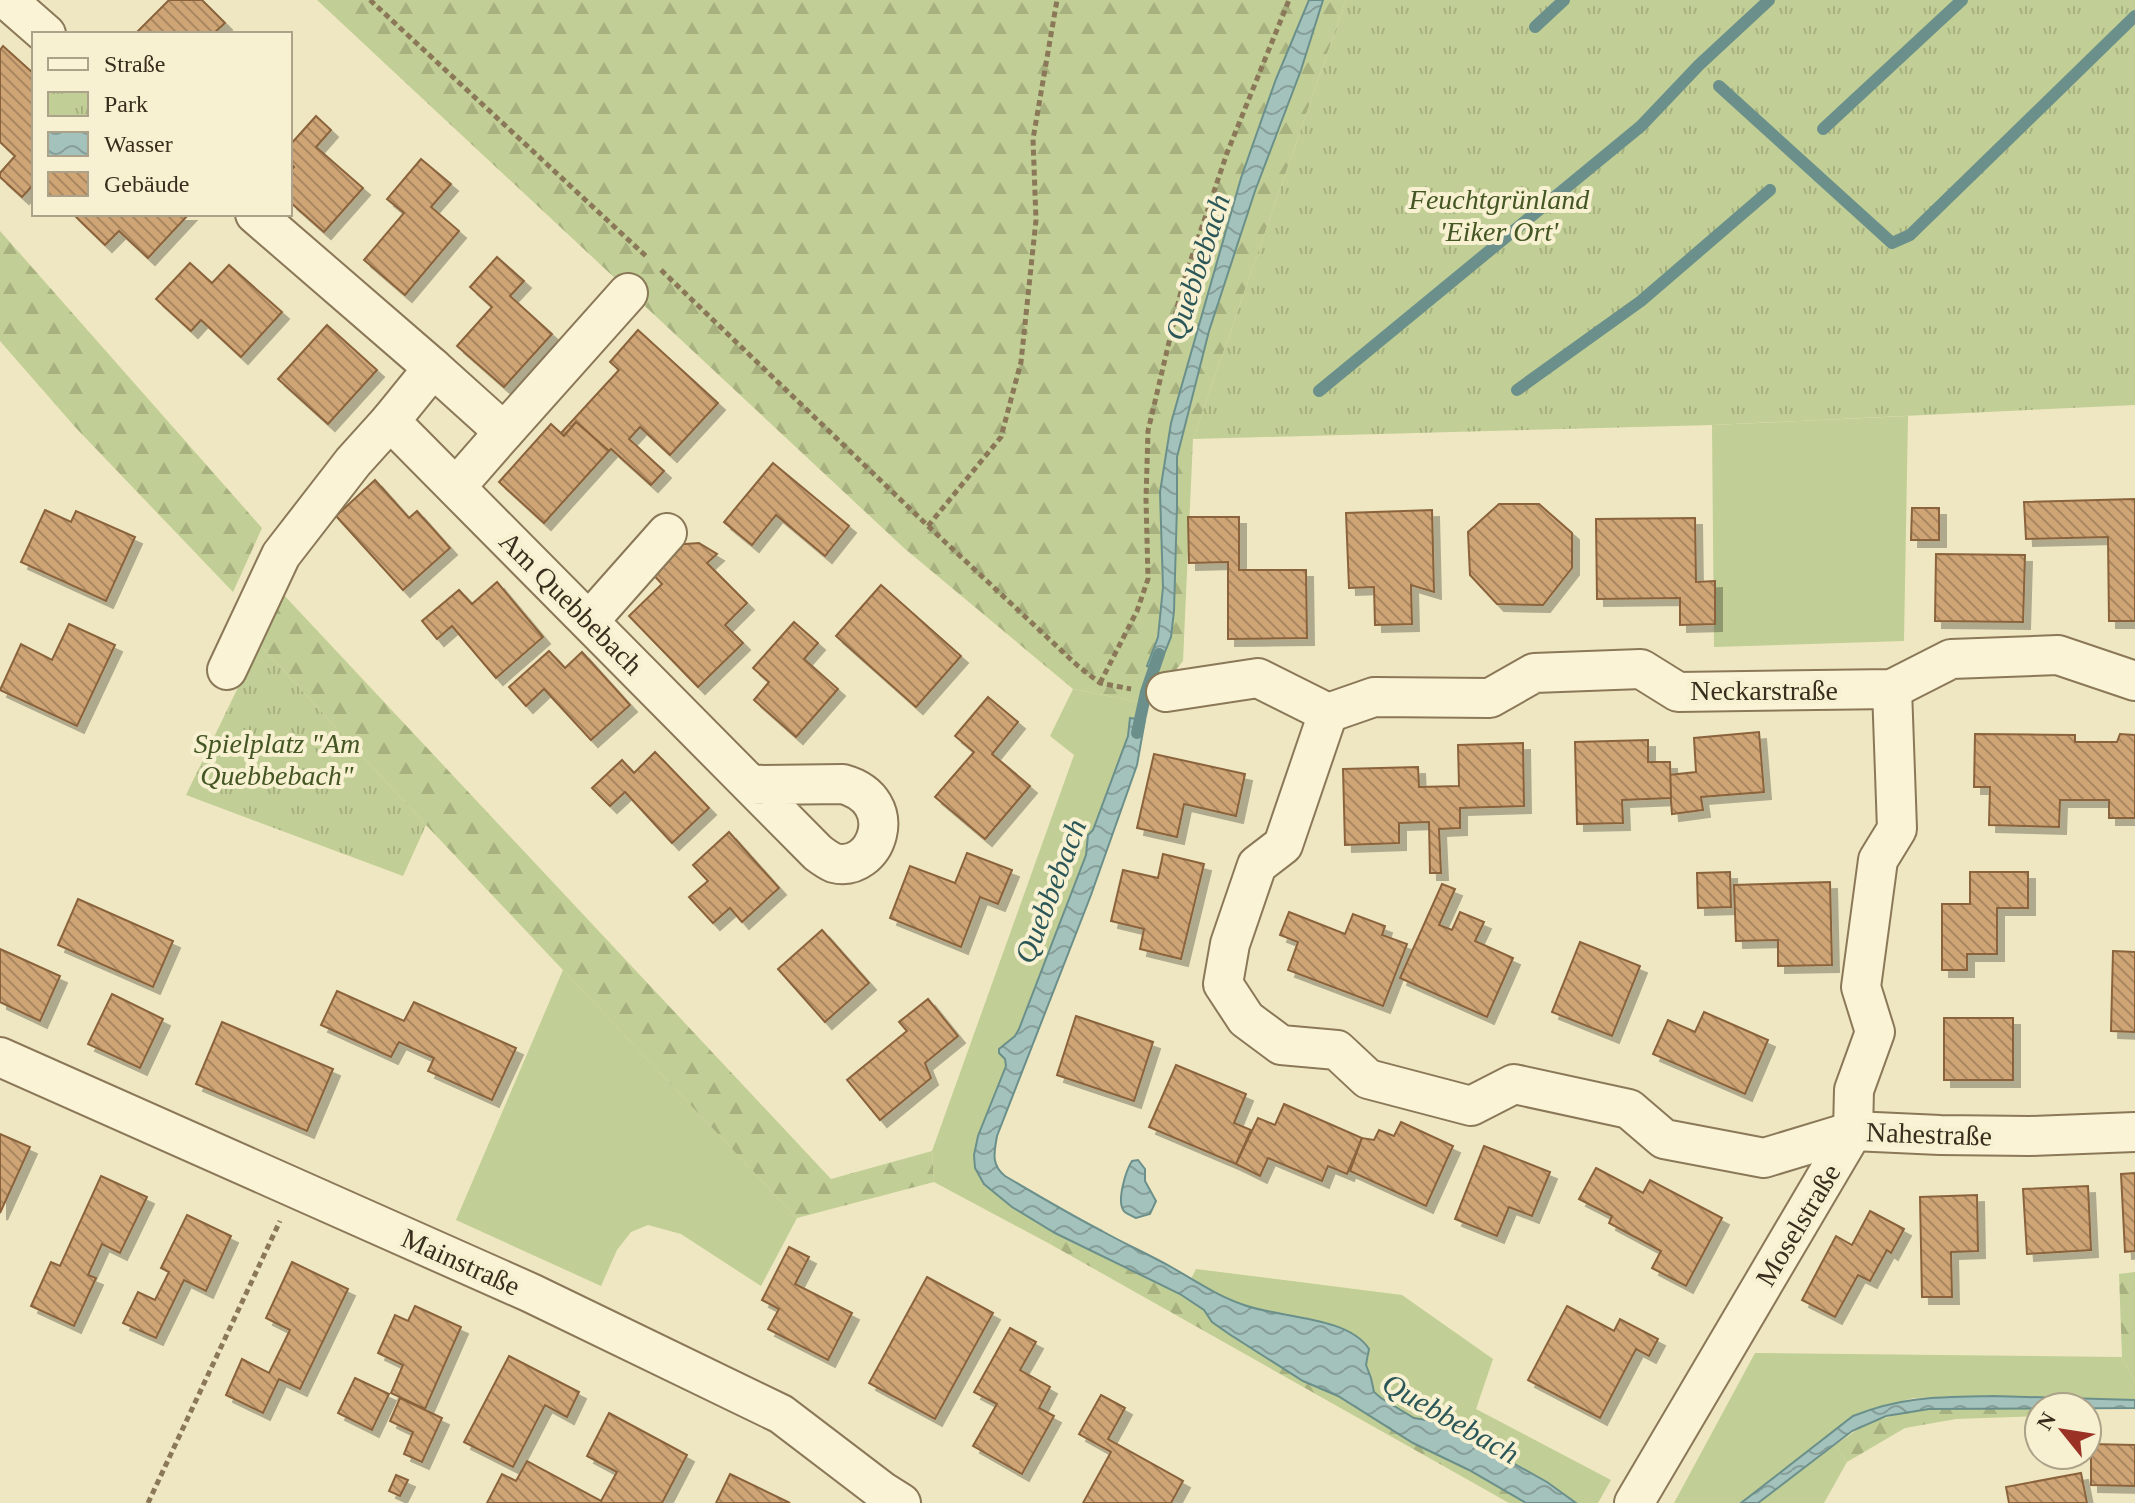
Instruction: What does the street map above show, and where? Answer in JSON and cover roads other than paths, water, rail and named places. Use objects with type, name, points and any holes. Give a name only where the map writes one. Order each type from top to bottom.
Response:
[{"type":"street","points":[[7,0],[44,32]]},
{"type":"street","points":[[257,216],[504,432]]},
{"type":"street","points":[[456,487],[628,293]]},
{"type":"street","points":[[227,670],[281,555],[353,462],[433,368]]},
{"type":"street","name":"Am Quebbebach","points":[[390,421],[751,785]]},
{"type":"street","points":[[589,621],[667,533]]},
{"type":"street","name":"Neckarstraße","points":[[1328,713],[1374,697],[1490,698],[1534,673],[1641,669],[1678,692],[1892,689],[1951,659],[2058,655],[2135,681]]},
{"type":"street","points":[[1166,692],[1258,678],[1328,713]]},
{"type":"street","name":"Moselstraße","points":[[1634,1503],[1853,1131],[1854,1090],[1875,1032],[1861,987],[1878,860],[1897,829],[1892,689]]},
{"type":"street","name":"Nahestraße","points":[[1328,713],[1283,845],[1257,865],[1230,944],[1223,984],[1246,1019],[1281,1045],[1337,1050],[1368,1079],[1471,1106],[1514,1084],[1629,1109],[1664,1139],[1764,1158],[1853,1131],[2030,1136],[2135,1132]]},
{"type":"street","name":"Mainstraße","points":[[0,1057],[531,1293],[781,1414],[901,1503]]},
{"type":"water","points":[[1309,0],[1323,0],[1209,331],[1177,457],[1174,611],[1171,637],[1158,669],[1147,666],[1158,637],[1163,587],[1160,492],[1171,423],[1241,178],[1276,79]]},
{"type":"water","points":[[1130,718],[1145,720],[1137,765],[1091,895],[997,1136],[997,1168],[1005,1176],[1053,1204],[1225,1297],[1244,1305],[1346,1330],[1369,1349],[1366,1365],[1374,1392],[1381,1398],[1414,1418],[1450,1428],[1547,1482],[1576,1503],[1526,1503],[1469,1470],[1413,1443],[1338,1396],[1303,1381],[1229,1334],[1212,1322],[1204,1310],[1180,1294],[1055,1233],[1012,1207],[984,1184],[975,1168],[974,1155],[978,1136],[1006,1066],[999,1049],[1019,1029],[1086,855],[1088,835],[1093,830],[1128,736]]},
{"type":"water","points":[[1138,1160],[1145,1169],[1145,1181],[1156,1201],[1150,1214],[1136,1218],[1124,1211],[1121,1201],[1127,1171],[1132,1161]]},
{"type":"water","points":[[1939,1397],[2023,1397],[2023,1409],[1929,1409],[1886,1416],[1852,1431],[1758,1503],[1741,1503],[1853,1416],[1905,1401]]},
{"type":"water","points":[[2103,1399],[2135,1400],[2135,1408],[2103,1408]]},
{"type":"waterway","points":[[1535,27],[1564,0]]},
{"type":"waterway","points":[[1319,391],[1641,126],[1699,65],[1769,0]]},
{"type":"waterway","points":[[1823,129],[1962,0]]},
{"type":"waterway","points":[[1719,86],[1892,243],[1910,235],[2135,16]]},
{"type":"waterway","points":[[1517,390],[1641,301],[1770,190]]},
{"type":"waterway","name":"Quebbebach","points":[[1137,733],[1159,654]]},
{"type":"park label","name":"Feuchtgrünland 'Eiker Ort'","points":[[1499,215]]},
{"type":"park label","name":"Spielplatz \"Am Quebbebach\"","points":[[277,759]]}]
